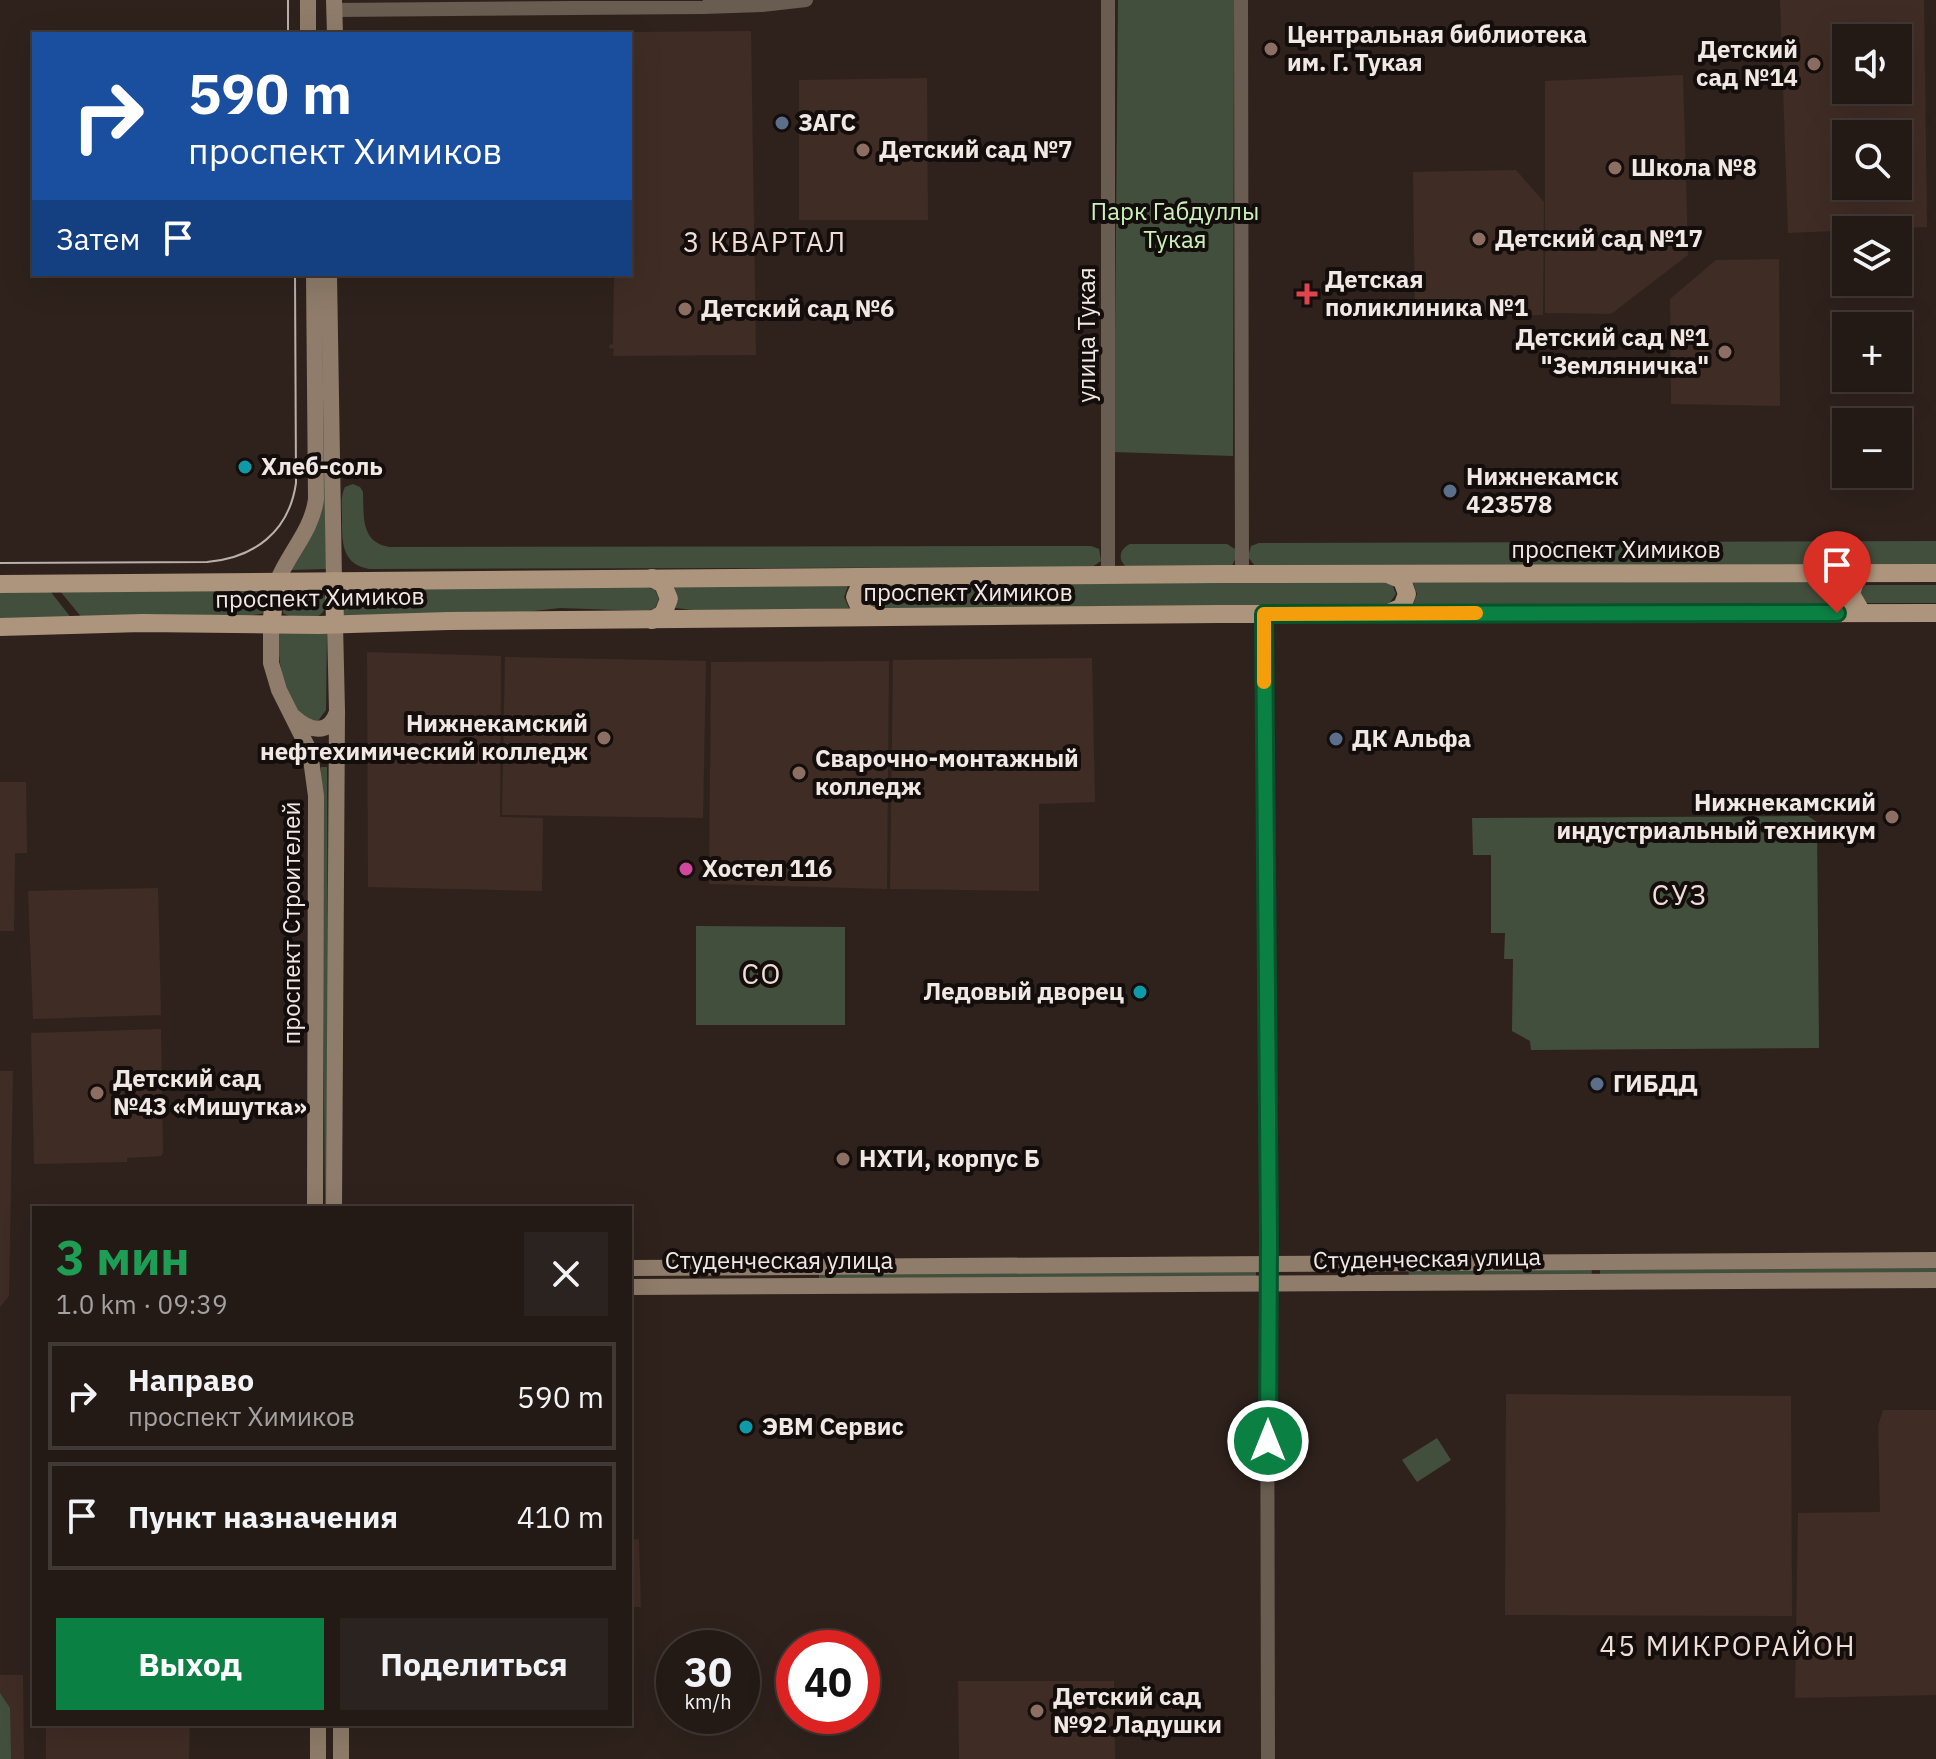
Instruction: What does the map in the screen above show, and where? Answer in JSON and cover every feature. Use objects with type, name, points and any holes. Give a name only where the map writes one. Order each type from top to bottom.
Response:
[{"type":"main road","points":[[308,0],[308,32]]},
{"type":"main road","points":[[334,5],[335,32]]},
{"type":"main road","name":"проспект Строителей","points":[[314,276],[316,499],[312,519],[277,582],[271,624],[271,663],[279,690],[314,768],[317,841],[315,1206]]},
{"type":"main road","name":"проспект Строителей","points":[[329,276],[337,711],[334,1206]]},
{"type":"main road","name":"проспект Химиков","points":[[0,584],[1108,575],[1936,573]]},
{"type":"main road","points":[[1860,574],[1851,594],[1862,613]]},
{"type":"main road","points":[[1388,575],[1402,580],[1407,594],[1402,607],[1389,613]]},
{"type":"main road","points":[[875,577],[861,583],[855,597],[861,611],[876,617]]},
{"type":"main road","points":[[652,578],[666,587],[669,599],[663,614],[652,620]]},
{"type":"main road","name":"проспект Химиков","points":[[0,627],[142,623],[335,624],[1389,613],[1936,613]]},
{"type":"main road","points":[[238,624],[247,627],[258,638],[271,663]]},
{"type":"main road","points":[[290,713],[302,725],[319,730],[333,722],[337,711]]},
{"type":"main road","points":[[314,768],[321,759],[337,767]]},
{"type":"main road","name":"Студенческая улица","points":[[632,1287],[795,1286],[814,1277],[1268,1264],[1936,1260]]},
{"type":"main road","points":[[1588,1262],[1597,1271],[1593,1279],[1588,1280]]},
{"type":"main road","points":[[1409,1263],[1402,1268],[1402,1273],[1411,1282]]},
{"type":"main road","points":[[1267,1285],[1268,1264]]},
{"type":"main road","name":"Студенческая улица","points":[[632,1268],[793,1268],[814,1277],[1267,1285],[1588,1280],[1936,1280]]},
{"type":"main road","points":[[793,1268],[797,1281],[795,1286]]},
{"type":"main road","points":[[318,1726],[318,1759]]},
{"type":"main road","points":[[341,1726],[341,1759]]},
{"type":"street","points":[[334,5],[703,7],[806,0]]},
{"type":"street","name":"улица Тукая","points":[[1108,0],[1108,575]]},
{"type":"street","points":[[1241,0],[1242,575]]},
{"type":"street","points":[[1264,614],[1268,1264]]},
{"type":"street","points":[[1267,1285],[1268,1759]]},
{"type":"shaded area","points":[[1780,0],[1924,0],[1927,227],[1912,228],[1912,216],[1832,216],[1832,231],[1788,233]]},
{"type":"shaded area","points":[[751,31],[756,355],[613,356],[614,349],[609,348],[613,344],[614,276],[632,276],[632,32]]},
{"type":"shaded area","name":"Школа №8","points":[[1683,75],[1688,255],[1611,314],[1545,313],[1545,81]]},
{"type":"shaded area","name":"Детский сад №7","points":[[927,78],[928,220],[799,220],[799,80]]},
{"type":"shaded area","name":"Детский сад №17","points":[[1516,170],[1544,202],[1543,315],[1415,317],[1413,172]]},
{"type":"shaded area","name":"Детский сад №1 \"Земляничка\"","points":[[1779,259],[1780,406],[1671,404],[1670,299],[1716,260]]},
{"type":"shaded area","points":[[367,652],[501,656],[500,817],[543,818],[542,891],[368,887]]},
{"type":"shaded area","name":"Нижнекамский нефтехимический колледж","points":[[505,657],[706,661],[703,818],[502,815]]},
{"type":"shaded area","points":[[1092,658],[1095,802],[1039,804],[1039,891],[890,889],[893,660]]},
{"type":"shaded area","name":"Сварочно-монтажный колледж","points":[[889,661],[887,889],[709,884],[711,662]]},
{"type":"shaded area","points":[[0,782],[26,782],[27,853],[15,853],[14,931],[0,931]]},
{"type":"shaded area","points":[[158,888],[161,1015],[33,1019],[28,891]]},
{"type":"shaded area","name":"Детский сад №43 «Мишутка»","points":[[161,1029],[161,1156],[127,1158],[127,1162],[34,1164],[31,1033]]},
{"type":"shaded area","points":[[0,1071],[13,1071],[9,1296],[0,1307]]},
{"type":"shaded area","points":[[1506,1394],[1791,1396],[1792,1616],[1505,1615]]},
{"type":"shaded area","points":[[1883,1410],[1936,1410],[1936,1695],[1795,1698],[1798,1513],[1880,1512],[1878,1426]]},
{"type":"shaded area","points":[[639,1539],[641,1607],[632,1607],[632,1540]]},
{"type":"shaded area","points":[[0,1675],[23,1675],[24,1759],[0,1759]]},
{"type":"shaded area","name":"Детский сад №92 Ладушки","points":[[958,1681],[1114,1681],[1115,1759],[959,1759]]},
{"type":"shaded area","points":[[46,1726],[190,1726],[189,1759],[46,1759]]},
{"type":"green space","name":"Парк Габдуллы Тукая","points":[[1118,0],[1234,0],[1233,456],[1114,452]]},
{"type":"green space","points":[[320,276],[325,276],[326,569],[290,570],[306,541]]},
{"type":"green space","points":[[353,484],[363,492],[368,533],[373,540],[389,547],[1091,546],[1099,549],[1101,561],[1092,567],[369,569],[348,557],[343,543],[342,495],[345,487]]},
{"type":"green space","points":[[1936,541],[1936,565],[1255,566],[1248,557],[1251,546],[1259,543]]},
{"type":"green space","points":[[1130,544],[1227,544],[1235,549],[1237,555],[1232,566],[1128,568],[1122,562],[1121,555]]},
{"type":"green space","points":[[1383,581],[1392,584],[1396,594],[1388,605],[873,610],[861,602],[868,586]]},
{"type":"green space","points":[[1806,581],[1846,584],[1844,603],[1413,605],[1417,594],[1413,583]]},
{"type":"green space","points":[[849,583],[844,597],[849,608],[712,612],[675,608],[678,600],[674,586]]},
{"type":"green space","points":[[1864,585],[1936,585],[1936,603],[1860,603],[1859,588]]},
{"type":"green space","points":[[647,587],[655,590],[659,599],[655,608],[647,611],[560,608],[516,613],[342,616],[343,588]]},
{"type":"green space","points":[[265,589],[265,613],[242,617],[83,619],[60,591]]},
{"type":"green space","points":[[314,589],[325,598],[326,606],[321,614],[317,617],[283,613],[285,592]]},
{"type":"green space","points":[[50,591],[72,619],[0,620],[0,592]]},
{"type":"green space","points":[[277,632],[327,633],[326,710],[318,721],[297,711],[290,700],[281,671]]},
{"type":"green space","points":[[321,767],[327,767],[329,1206],[325,1206]]},
{"type":"green space","points":[[1808,816],[1817,822],[1819,1048],[1531,1050],[1530,1041],[1512,1031],[1513,959],[1504,959],[1505,933],[1491,933],[1491,855],[1473,855],[1472,818]]},
{"type":"green space","points":[[696,926],[845,927],[845,1025],[696,1025]]},
{"type":"green space","points":[[1936,1266],[1936,1273],[1600,1275],[1600,1268]]},
{"type":"green space","points":[[1408,1268],[1591,1269],[1592,1272],[1591,1275],[1409,1276]]},
{"type":"green space","points":[[1256,1270],[1256,1278],[819,1281],[819,1273]]},
{"type":"green space","points":[[1437,1438],[1451,1460],[1417,1482],[1402,1460]]},
{"type":"green space","points":[[0,1693],[10,1708],[11,1759],[0,1759]]},
{"type":"tram line","points":[[288,0],[288,32]]},
{"type":"tram line","points":[[0,563],[207,562],[240,555],[266,539],[286,515],[296,483],[295,276]]},
{"type":"slow traffic","points":[[1264,682],[1264,614],[1476,613]]},
{"type":"place","name":"Центральная библиотека им. Г. Тукая","points":[[1271,49]]},
{"type":"place","name":"Детский сад №14","points":[[1814,64]]},
{"type":"place","name":"ЗАГС","points":[[782,123]]},
{"type":"place","name":"Детский сад №7","points":[[863,150]]},
{"type":"place","name":"Школа №8","points":[[1615,168]]},
{"type":"place","name":"Детский сад №17","points":[[1479,239]]},
{"type":"place","name":"Детская поликлиника №1","points":[[1307,294]]},
{"type":"place","name":"Детский сад №6","points":[[685,309]]},
{"type":"place","name":"Детский сад №1 \"Земляничка\"","points":[[1725,352]]},
{"type":"place","name":"Хлеб-соль","points":[[245,467]]},
{"type":"place","name":"Нижнекамск 423578","points":[[1450,491]]},
{"type":"place","name":"Нижнекамский нефтехимический колледж","points":[[604,738]]},
{"type":"place","name":"ДК Альфа","points":[[1336,739]]},
{"type":"place","name":"Сварочно-монтажный колледж","points":[[799,773]]},
{"type":"place","name":"Нижнекамский индустриальный техникум","points":[[1892,817]]},
{"type":"place","name":"Хостел 116","points":[[686,869]]},
{"type":"place","name":"Ледовый дворец","points":[[1140,992]]},
{"type":"place","name":"ГИБДД","points":[[1597,1084]]},
{"type":"place","name":"Детский сад №43 «Мишутка»","points":[[97,1093]]},
{"type":"place","name":"НХТИ, корпус Б","points":[[843,1159]]},
{"type":"place","name":"ЭВМ Сервис","points":[[746,1427]]},
{"type":"place","name":"Детский сад №92 Ладушки","points":[[1037,1711]]},
{"type":"district","name":"3 КВАРТАЛ","points":[[765,242]]},
{"type":"district","name":"СУЗ","points":[[1680,895]]},
{"type":"district","name":"СО","points":[[762,974]]},
{"type":"district","name":"45 МИКРОРАЙОН","points":[[1728,1646]]},
{"type":"route","points":[[1268,1441],[1264,614],[1837,613]]}]
